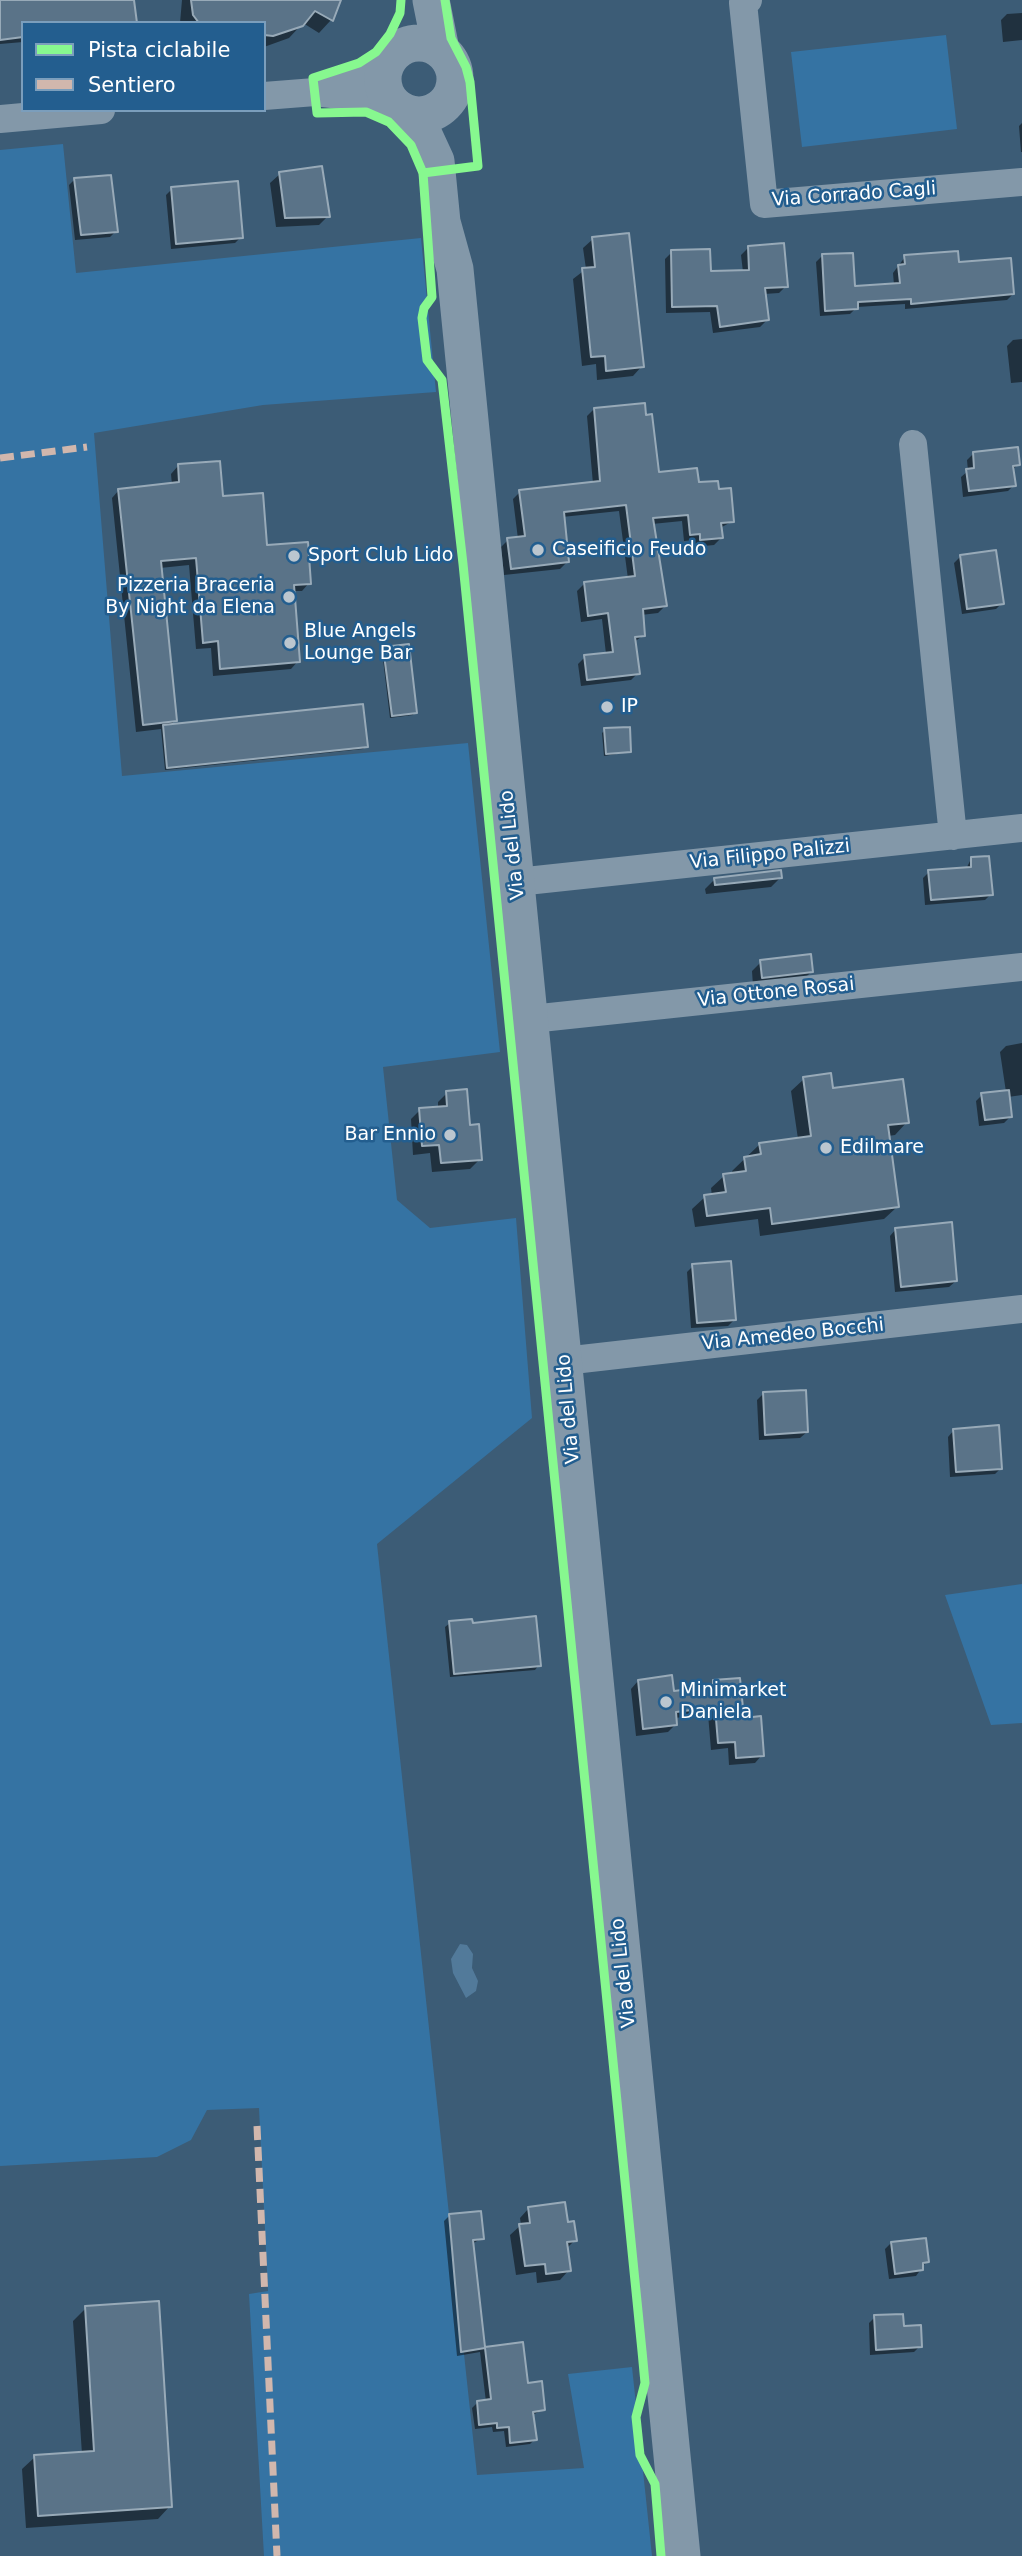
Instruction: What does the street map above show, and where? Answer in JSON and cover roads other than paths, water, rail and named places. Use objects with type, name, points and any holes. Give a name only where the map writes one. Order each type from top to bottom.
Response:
[{"type":"main road","points":[[412,52],[417,0]]},
{"type":"main road","points":[[412,52],[453,65],[456,83],[449,101],[428,114],[397,106],[383,82],[412,52],[431,0]]},
{"type":"main road","name":"Via del Lido","points":[[449,101],[447,133],[457,168],[461,198],[456,269],[683,2554]]},
{"type":"main road","name":"Via del Lido","points":[[397,106],[424,135],[436,161],[442,222],[456,269]]},
{"type":"street","name":"Via Corrado Cagli","points":[[748,0],[743,3],[764,204],[1022,182]]},
{"type":"street","points":[[315,92],[412,52]]},
{"type":"street","points":[[266,96],[315,92],[397,106]]},
{"type":"street","points":[[0,119],[79,112]]},
{"type":"street","points":[[913,444],[953,836]]},
{"type":"street","name":"Via Filippo Palizzi","points":[[517,882],[1022,828]]},
{"type":"street","name":"Via Ottone Rosai","points":[[531,1019],[1022,967]]},
{"type":"street","name":"Via Amedeo Bocchi","points":[[564,1361],[1022,1309]]},
{"type":"place","name":"Caseificio Feudo","points":[[538,550]]},
{"type":"place","name":"Sport Club Lido","points":[[294,556]]},
{"type":"place","name":"Pizzeria Braceria By Night da Elena","points":[[289,597]]},
{"type":"place","name":"Blue Angels Lounge Bar","points":[[290,643]]},
{"type":"place","name":"IP","points":[[607,707]]},
{"type":"place","name":"Bar Ennio","points":[[450,1135]]},
{"type":"place","name":"Edilmare","points":[[826,1148]]},
{"type":"place","name":"Minimarket Daniela","points":[[666,1702]]}]
